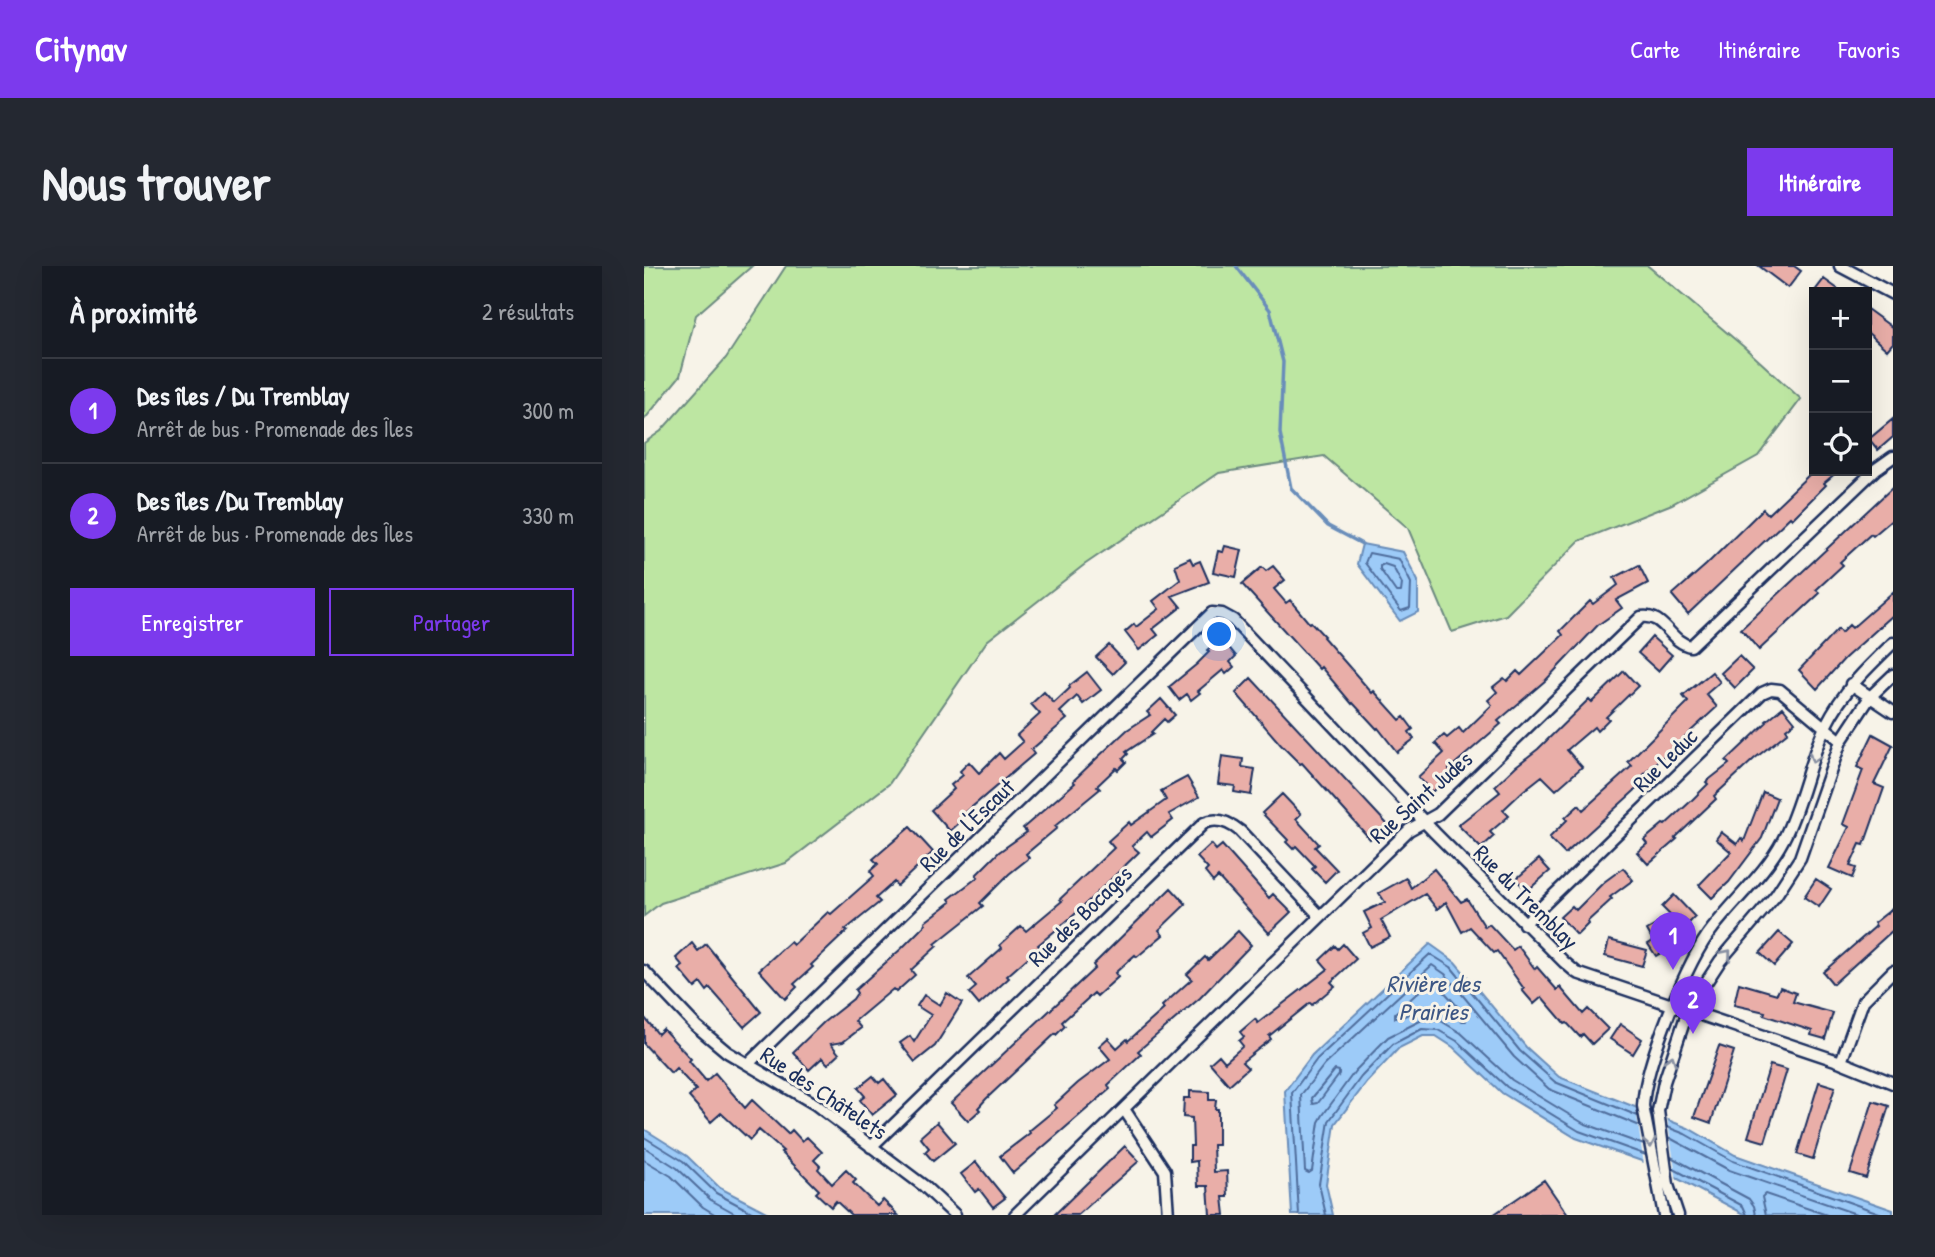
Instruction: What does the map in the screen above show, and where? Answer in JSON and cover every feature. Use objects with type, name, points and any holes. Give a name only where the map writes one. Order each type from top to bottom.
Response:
[{"type":"street","points":[[1840,266],[1893,294]]},
{"type":"street","name":"Rue Saint Judes","points":[[1015,1215],[1409,830],[1438,814],[1641,617],[1648,615],[1657,618],[1684,645],[1691,646],[1876,469],[1893,457]]},
{"type":"street","name":"Rue du Tremblay","points":[[1212,613],[1222,614],[1233,620],[1424,821],[1577,973],[1841,1062],[1893,1083]]},
{"type":"street","name":"Rue de l'Escaut","points":[[748,1064],[1212,613]]},
{"type":"street","points":[[1664,1215],[1643,1106],[1651,1064],[1674,1006],[1693,959],[1712,929],[1765,869],[1783,840],[1825,726],[1851,684],[1893,643]]},
{"type":"street","points":[[1678,1215],[1668,1185],[1658,1111],[1664,1082],[1688,1010],[1720,961],[1776,895],[1800,858],[1841,741],[1870,697],[1893,675]]},
{"type":"street","points":[[1851,684],[1893,712]]},
{"type":"street","name":"Rue Leduc","points":[[1524,923],[1762,693],[1771,689],[1780,690],[1841,741]]},
{"type":"street","name":"Rue des Bocages","points":[[871,1147],[1204,823],[1224,821],[1240,831],[1320,916]]},
{"type":"street","name":"Rue des Châtelets","points":[[644,971],[696,1026],[727,1052],[815,1104],[924,1186],[955,1215]]},
{"type":"street","points":[[1841,1062],[1863,1001],[1893,971]]},
{"type":"street","points":[[1124,1109],[1165,1171],[1168,1215]]},
{"type":"green space","points":[[644,266],[752,266],[696,315],[680,376],[644,420]]},
{"type":"green space","points":[[786,266],[1648,266],[1801,399],[1758,456],[1672,504],[1579,541],[1506,615],[1452,632],[1408,528],[1324,456],[1219,473],[1084,565],[987,641],[889,784],[786,863],[661,903],[644,916],[644,443],[661,431],[726,358]]},
{"type":"water","points":[[1362,544],[1403,552],[1418,581],[1418,612],[1400,621],[1357,564]]},
{"type":"water","name":"Rivière des Prairies","points":[[1430,944],[1455,962],[1526,1047],[1559,1077],[1688,1128],[1735,1155],[1893,1210],[1893,1215],[1746,1215],[1650,1164],[1576,1138],[1502,1093],[1453,1047],[1436,1036],[1423,1036],[1399,1048],[1367,1082],[1335,1124],[1326,1184],[1333,1215],[1292,1215],[1285,1091],[1312,1055]]},
{"type":"water","points":[[644,1129],[687,1156],[720,1188],[772,1215],[644,1215]]},
{"type":"pier","points":[[1635,1103],[1667,1116],[1677,1182],[1644,1165]]},
{"type":"building","points":[[1759,266],[1794,266],[1801,271],[1788,288]]},
{"type":"building","points":[[1824,279],[1835,287],[1818,287]]},
{"type":"building","points":[[1872,313],[1893,328],[1893,343],[1887,350],[1872,336]]},
{"type":"building","points":[[1893,419],[1893,437],[1878,450],[1872,443],[1872,436]]},
{"type":"building","points":[[1809,475],[1832,476],[1792,519],[1790,517],[1688,614],[1672,595],[1763,509],[1768,514]]},
{"type":"building","points":[[1893,487],[1893,519],[1873,536],[1871,534],[1840,562],[1843,565],[1816,590],[1820,593],[1759,650],[1741,629]]},
{"type":"building","points":[[1225,546],[1242,550],[1236,577],[1213,572],[1218,551],[1223,552]]},
{"type":"building","points":[[1190,558],[1193,564],[1200,561],[1209,582],[1172,596],[1181,607],[1153,629],[1158,635],[1139,650],[1125,632],[1159,609],[1153,601],[1180,580],[1175,565]]},
{"type":"building","points":[[1639,565],[1648,583],[1616,600],[1622,608],[1598,625],[1546,680],[1498,721],[1501,724],[1449,769],[1452,772],[1432,792],[1418,777],[1444,753],[1435,743],[1444,735],[1447,738],[1459,728],[1463,733],[1492,705],[1488,700],[1497,692],[1493,687],[1504,678],[1507,681],[1517,671],[1521,675],[1563,635],[1560,631],[1590,601],[1593,604],[1618,585],[1614,578]]},
{"type":"building","points":[[1273,566],[1285,580],[1274,589],[1286,603],[1290,600],[1372,693],[1374,691],[1400,720],[1404,717],[1413,729],[1409,732],[1414,739],[1397,752],[1378,728],[1352,704],[1321,667],[1319,669],[1242,584],[1262,567],[1266,571]]},
{"type":"building","points":[[1893,592],[1893,615],[1845,658],[1817,689],[1799,670],[1838,629],[1841,633],[1849,625],[1852,628]]},
{"type":"building","points":[[1652,637],[1672,655],[1658,671],[1638,653]]},
{"type":"building","points":[[1221,638],[1236,656],[1230,662],[1234,667],[1226,674],[1223,670],[1191,700],[1187,694],[1179,700],[1169,687],[1197,664],[1209,652],[1207,650]]},
{"type":"building","points":[[1109,645],[1125,662],[1113,674],[1096,657]]},
{"type":"building","points":[[1739,656],[1753,670],[1735,688],[1721,673]]},
{"type":"building","points":[[1624,671],[1638,686],[1606,717],[1609,719],[1597,731],[1594,727],[1567,750],[1582,767],[1556,790],[1542,776],[1523,791],[1503,810],[1509,816],[1490,832],[1494,836],[1481,848],[1458,825],[1500,792],[1495,786],[1589,699],[1592,702]]},
{"type":"building","points":[[1087,672],[1101,690],[1083,704],[1077,696],[1060,712],[1067,719],[1031,750],[1034,754],[965,813],[968,815],[950,831],[931,810],[954,789],[951,785],[963,775],[960,771],[969,762],[979,773],[999,753],[1004,759],[1023,742],[1017,735],[1040,714],[1031,704],[1044,692],[1054,703],[1069,686]]},
{"type":"building","points":[[1712,672],[1720,682],[1706,694],[1717,707],[1638,780],[1642,784],[1565,854],[1549,838],[1567,820],[1565,818],[1579,805],[1583,810],[1632,766],[1628,762],[1688,702],[1683,696]]},
{"type":"building","points":[[1251,678],[1387,824],[1370,839],[1236,693]]},
{"type":"building","points":[[1161,699],[1175,715],[1167,722],[1164,719],[1151,732],[1153,734],[1126,752],[1128,754],[1123,759],[1126,762],[1118,770],[1116,768],[1097,786],[1100,789],[1026,854],[1029,858],[980,903],[983,906],[935,944],[937,946],[911,970],[915,975],[896,992],[893,989],[855,1021],[861,1028],[843,1042],[831,1044],[839,1054],[828,1064],[822,1058],[809,1070],[793,1052],[853,999],[857,993],[855,990],[902,948],[925,922],[951,902],[949,899],[978,877],[976,875],[999,852],[1027,832],[1023,828],[1075,783],[1073,781],[1097,758],[1127,730],[1150,715],[1147,712]]},
{"type":"building","points":[[1783,707],[1795,722],[1786,729],[1788,732],[1714,796],[1716,799],[1648,864],[1637,852],[1647,844],[1644,840],[1690,802],[1708,784],[1706,782],[1729,764],[1726,761]]},
{"type":"building","points":[[1873,734],[1893,745],[1874,784],[1884,788],[1864,845],[1860,844],[1850,866],[1856,868],[1852,878],[1829,868],[1849,827],[1843,824],[1863,770],[1857,767]]},
{"type":"building","points":[[1222,756],[1243,759],[1242,767],[1255,769],[1251,795],[1234,792],[1235,786],[1218,784]]},
{"type":"building","points":[[1187,777],[1199,797],[1169,814],[1173,820],[1151,837],[1147,832],[1132,846],[1139,852],[1074,915],[1038,945],[1040,947],[979,1005],[969,993],[976,987],[968,978],[1002,948],[1000,945],[1021,926],[1026,931],[1062,901],[1060,899],[1114,848],[1108,841],[1129,822],[1131,825],[1166,800],[1161,791]]},
{"type":"building","points":[[1763,792],[1777,798],[1762,838],[1729,882],[1712,898],[1699,885],[1731,852],[1716,839],[1721,832],[1737,844],[1741,838],[1744,841]]},
{"type":"building","points":[[1282,794],[1301,814],[1296,819],[1319,844],[1315,847],[1337,870],[1325,882],[1312,869],[1315,866],[1296,846],[1293,849],[1286,842],[1288,840],[1262,813]]},
{"type":"building","points":[[910,827],[933,852],[897,886],[894,882],[876,898],[880,902],[845,930],[847,931],[794,984],[797,987],[785,999],[759,970],[790,942],[793,945],[828,912],[831,914],[874,876],[870,871],[878,864],[873,859]]},
{"type":"building","points":[[1211,844],[1216,850],[1222,845],[1269,898],[1273,894],[1291,912],[1269,933],[1218,877],[1213,882],[1205,872],[1208,869],[1197,857]]},
{"type":"building","points":[[1539,859],[1550,871],[1527,891],[1516,879]]},
{"type":"building","points":[[1623,868],[1633,880],[1610,897],[1612,899],[1577,935],[1560,917],[1572,906],[1576,910],[1604,882]]},
{"type":"building","points":[[1434,869],[1461,902],[1467,899],[1485,927],[1489,924],[1513,950],[1518,946],[1535,969],[1537,967],[1557,990],[1560,987],[1583,1014],[1588,1009],[1608,1029],[1592,1044],[1583,1034],[1580,1037],[1565,1024],[1542,997],[1534,1004],[1497,951],[1494,953],[1470,927],[1462,932],[1446,902],[1437,909],[1425,894],[1381,920],[1390,937],[1370,947],[1363,933],[1372,928],[1364,912],[1385,902],[1379,893],[1406,878],[1411,888]]},
{"type":"building","points":[[1816,879],[1831,889],[1819,907],[1804,897]]},
{"type":"building","points":[[1171,888],[1186,904],[1159,930],[1163,935],[1115,973],[1118,977],[1097,996],[1094,993],[1062,1022],[1065,1026],[986,1099],[978,1108],[980,1110],[968,1121],[951,1103],[1095,968],[1093,965]]},
{"type":"building","points":[[1674,895],[1695,917],[1672,940],[1674,945],[1656,956],[1648,944],[1653,941],[1647,930],[1671,916],[1662,907]]},
{"type":"building","points":[[1893,908],[1893,930],[1833,984],[1823,972]]},
{"type":"building","points":[[1238,931],[1251,945],[1200,998],[1138,1051],[1141,1054],[1108,1085],[1110,1089],[1013,1173],[1000,1156],[1057,1108],[1054,1105],[1078,1083],[1110,1059],[1099,1046],[1108,1038],[1117,1048],[1127,1039],[1128,1041],[1192,979],[1187,974],[1205,957],[1208,960]]},
{"type":"building","points":[[1779,932],[1793,944],[1774,966],[1760,953]]},
{"type":"building","points":[[1609,940],[1647,950],[1642,966],[1605,956]]},
{"type":"building","points":[[692,943],[698,951],[706,944],[761,1012],[744,1027],[710,988],[707,991],[701,983],[695,988],[679,969],[683,966],[676,958]]},
{"type":"building","points":[[1343,944],[1356,959],[1331,982],[1335,986],[1269,1036],[1271,1039],[1242,1062],[1248,1068],[1229,1085],[1210,1063],[1219,1055],[1225,1062],[1243,1046],[1239,1041],[1244,1037],[1240,1032],[1255,1019],[1258,1023],[1328,969],[1320,960],[1335,946],[1338,949]]},
{"type":"building","points":[[1739,983],[1777,994],[1780,987],[1796,993],[1793,1002],[1833,1013],[1825,1039],[1811,1035],[1812,1031],[1764,1015],[1765,1012],[1734,1005]]},
{"type":"building","points":[[947,993],[962,1003],[935,1046],[915,1062],[900,1043],[910,1036],[914,1042],[931,1015],[917,1006],[924,995],[940,1005]]},
{"type":"building","points":[[644,1017],[658,1034],[663,1029],[691,1059],[689,1061],[706,1081],[715,1073],[745,1108],[752,1100],[788,1134],[792,1130],[802,1141],[807,1137],[822,1152],[814,1160],[820,1166],[818,1169],[832,1184],[846,1170],[856,1180],[853,1183],[877,1206],[883,1200],[898,1215],[851,1215],[836,1201],[831,1207],[816,1193],[819,1190],[781,1152],[783,1151],[759,1130],[750,1140],[721,1113],[711,1122],[689,1097],[696,1090],[676,1068],[671,1073],[644,1044]]},
{"type":"building","points":[[1620,1024],[1642,1039],[1633,1054],[1610,1039]]},
{"type":"building","points":[[1719,1046],[1734,1051],[1711,1123],[1694,1117]]},
{"type":"building","points":[[1770,1065],[1787,1070],[1765,1142],[1748,1137]]},
{"type":"building","points":[[873,1076],[879,1083],[884,1079],[897,1095],[872,1115],[860,1100],[865,1096],[858,1088]]},
{"type":"building","points":[[1819,1082],[1835,1087],[1813,1159],[1797,1154]]},
{"type":"building","points":[[1190,1091],[1209,1092],[1209,1100],[1216,1100],[1218,1145],[1213,1145],[1214,1172],[1227,1171],[1228,1197],[1223,1197],[1225,1215],[1210,1215],[1208,1186],[1198,1186],[1197,1161],[1190,1162],[1190,1146],[1193,1146],[1192,1118],[1183,1117],[1184,1098],[1190,1098]]},
{"type":"building","points":[[1873,1101],[1889,1106],[1866,1178],[1850,1173]]},
{"type":"building","points":[[937,1122],[955,1143],[933,1161],[925,1152],[929,1148],[920,1137]]},
{"type":"building","points":[[1125,1146],[1139,1161],[1078,1215],[1054,1215]]},
{"type":"building","points":[[976,1162],[1005,1198],[993,1207],[979,1189],[975,1192],[961,1174]]},
{"type":"building","points":[[1544,1180],[1568,1215],[1493,1215]]},
{"type":"waterway","points":[[1236,266],[1270,310],[1283,362],[1280,433],[1291,488],[1328,526],[1362,544]]},
{"type":"place","name":"Des îles / Du Tremblay","points":[[1673,970]]},
{"type":"place","name":"Des îles /Du Tremblay","points":[[1693,1034]]}]
